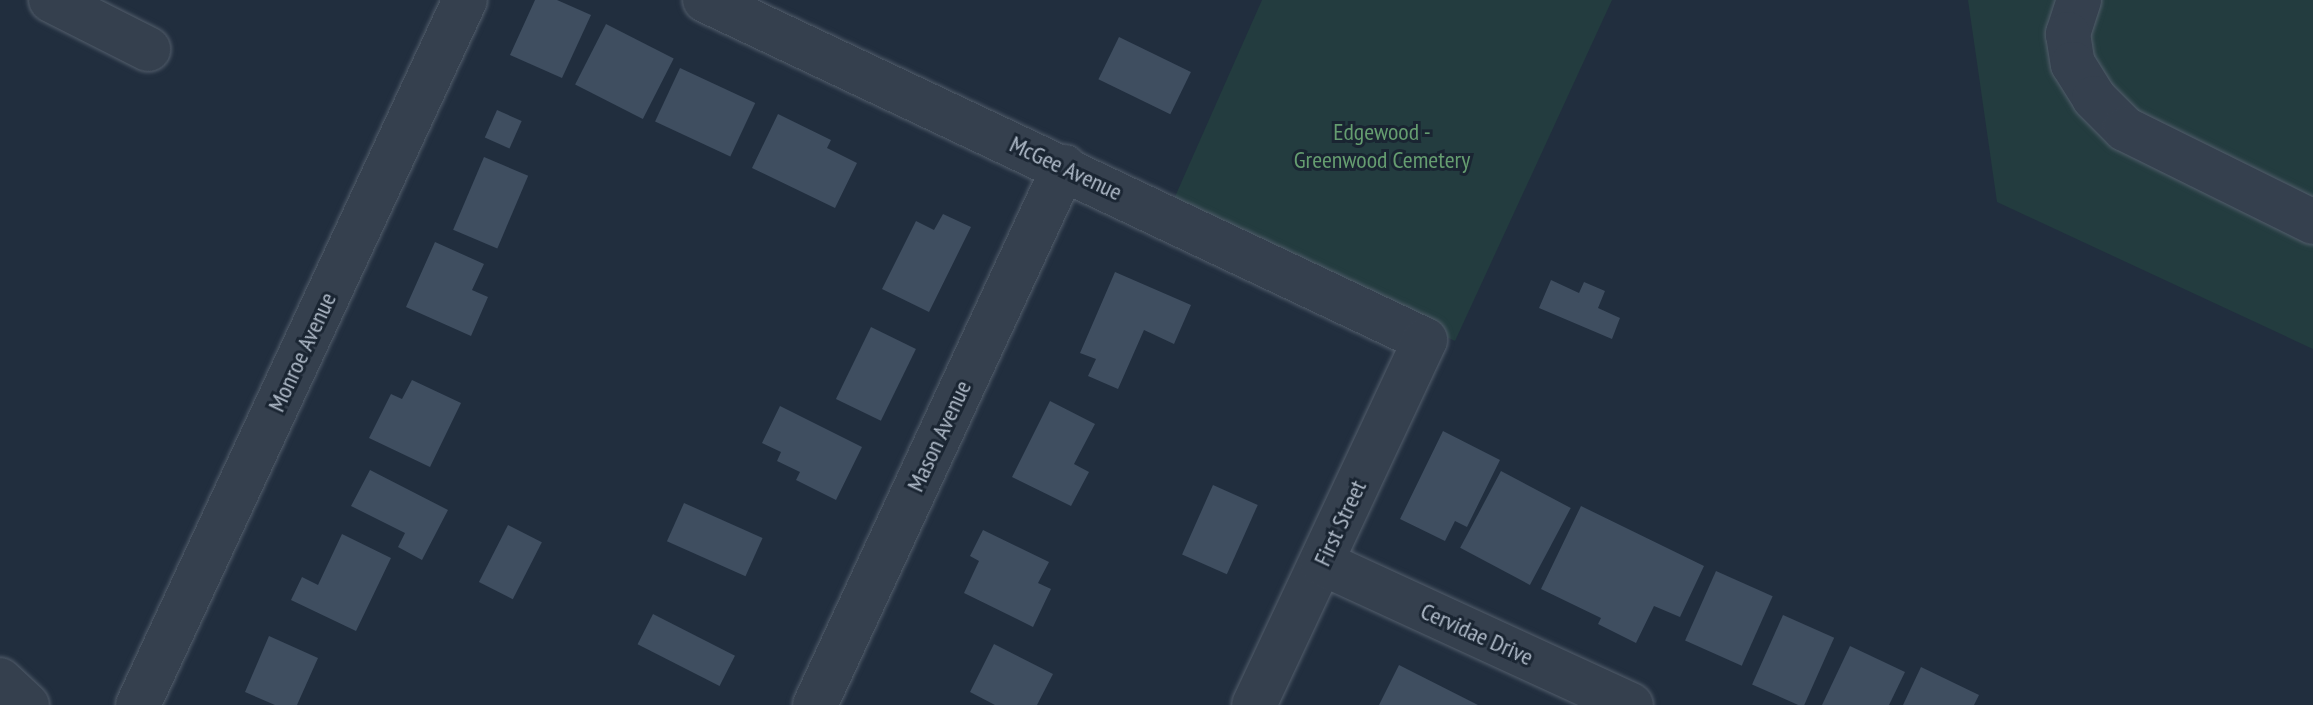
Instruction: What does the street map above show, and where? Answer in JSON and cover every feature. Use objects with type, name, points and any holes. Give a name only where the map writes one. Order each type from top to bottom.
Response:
[{"type":"street","points":[[51,0],[148,49]]},
{"type":"street","name":"Monroe Avenue","points":[[138,705],[465,0]]},
{"type":"street","name":"McGee Avenue","points":[[705,0],[1425,340]]},
{"type":"street","points":[[2079,0],[2068,34],[2073,64],[2094,98],[2125,129],[2313,222]]},
{"type":"street","name":"Mason Avenue","points":[[815,705],[1064,167]]},
{"type":"street","name":"First Street","points":[[1254,705],[1425,340]]},
{"type":"street","name":"Cervidae Drive","points":[[1322,563],[1556,689],[1631,705]]},
{"type":"street","points":[[0,680],[27,705]]},
{"type":"green space","name":"Edgewood - Greenwood Cemetery","points":[[1262,0],[1612,0],[1455,341],[1170,208]]},
{"type":"green space","points":[[1968,0],[2313,0],[2313,349],[1997,202]]},
{"type":"building","points":[[535,0],[557,0],[591,15],[562,78],[510,55]]},
{"type":"building","points":[[606,24],[674,59],[643,119],[575,85]]},
{"type":"building","points":[[1119,37],[1191,72],[1170,114],[1098,79]]},
{"type":"building","points":[[680,68],[755,103],[730,157],[655,121]]},
{"type":"building","points":[[497,110],[522,121],[509,148],[485,137]]},
{"type":"building","points":[[778,114],[831,140],[827,148],[857,163],[835,208],[752,168]]},
{"type":"building","points":[[484,157],[528,176],[497,248],[453,230]]},
{"type":"building","points":[[943,214],[971,227],[929,312],[882,289],[916,221],[934,230]]},
{"type":"building","points":[[435,242],[484,264],[472,290],[488,297],[471,336],[406,307]]},
{"type":"building","points":[[1115,272],[1191,305],[1174,344],[1144,330],[1118,389],[1088,376],[1096,359],[1080,353]]},
{"type":"building","points":[[1551,280],[1579,293],[1584,282],[1605,291],[1598,308],[1620,318],[1612,339],[1539,308]]},
{"type":"building","points":[[871,327],[916,349],[881,421],[836,399]]},
{"type":"building","points":[[412,380],[461,403],[430,467],[369,438],[391,394],[402,399]]},
{"type":"building","points":[[1050,401],[1095,424],[1074,464],[1089,472],[1071,506],[1012,477]]},
{"type":"building","points":[[780,406],[862,447],[836,500],[796,480],[800,472],[777,461],[781,452],[762,443]]},
{"type":"building","points":[[1443,431],[1500,460],[1467,527],[1455,521],[1445,541],[1400,519]]},
{"type":"building","points":[[370,470],[448,510],[422,560],[398,547],[405,533],[351,506]]},
{"type":"building","points":[[1501,471],[1571,508],[1530,585],[1460,548]]},
{"type":"building","points":[[1213,485],[1258,505],[1227,574],[1182,554]]},
{"type":"building","points":[[684,503],[763,538],[745,576],[667,541]]},
{"type":"building","points":[[1581,506],[1704,566],[1680,617],[1654,606],[1636,643],[1598,624],[1601,618],[1541,589]]},
{"type":"building","points":[[508,525],[542,542],[513,599],[479,582]]},
{"type":"building","points":[[983,530],[1049,562],[1038,583],[1051,589],[1033,627],[964,593],[979,561],[970,556]]},
{"type":"building","points":[[342,534],[391,558],[356,631],[291,600],[302,577],[318,585]]},
{"type":"building","points":[[1716,571],[1773,596],[1742,666],[1685,640]]},
{"type":"building","points":[[653,614],[735,656],[720,686],[638,644]]},
{"type":"building","points":[[1783,615],[1834,638],[1804,705],[1752,684]]},
{"type":"building","points":[[269,636],[318,658],[297,705],[275,705],[245,692]]},
{"type":"building","points":[[994,644],[1053,674],[1037,705],[995,705],[970,692]]},
{"type":"building","points":[[1850,646],[1905,672],[1889,705],[1822,705]]},
{"type":"building","points":[[1399,665],[1478,705],[1379,705]]},
{"type":"building","points":[[1921,667],[1979,695],[1974,705],[1903,705]]}]
